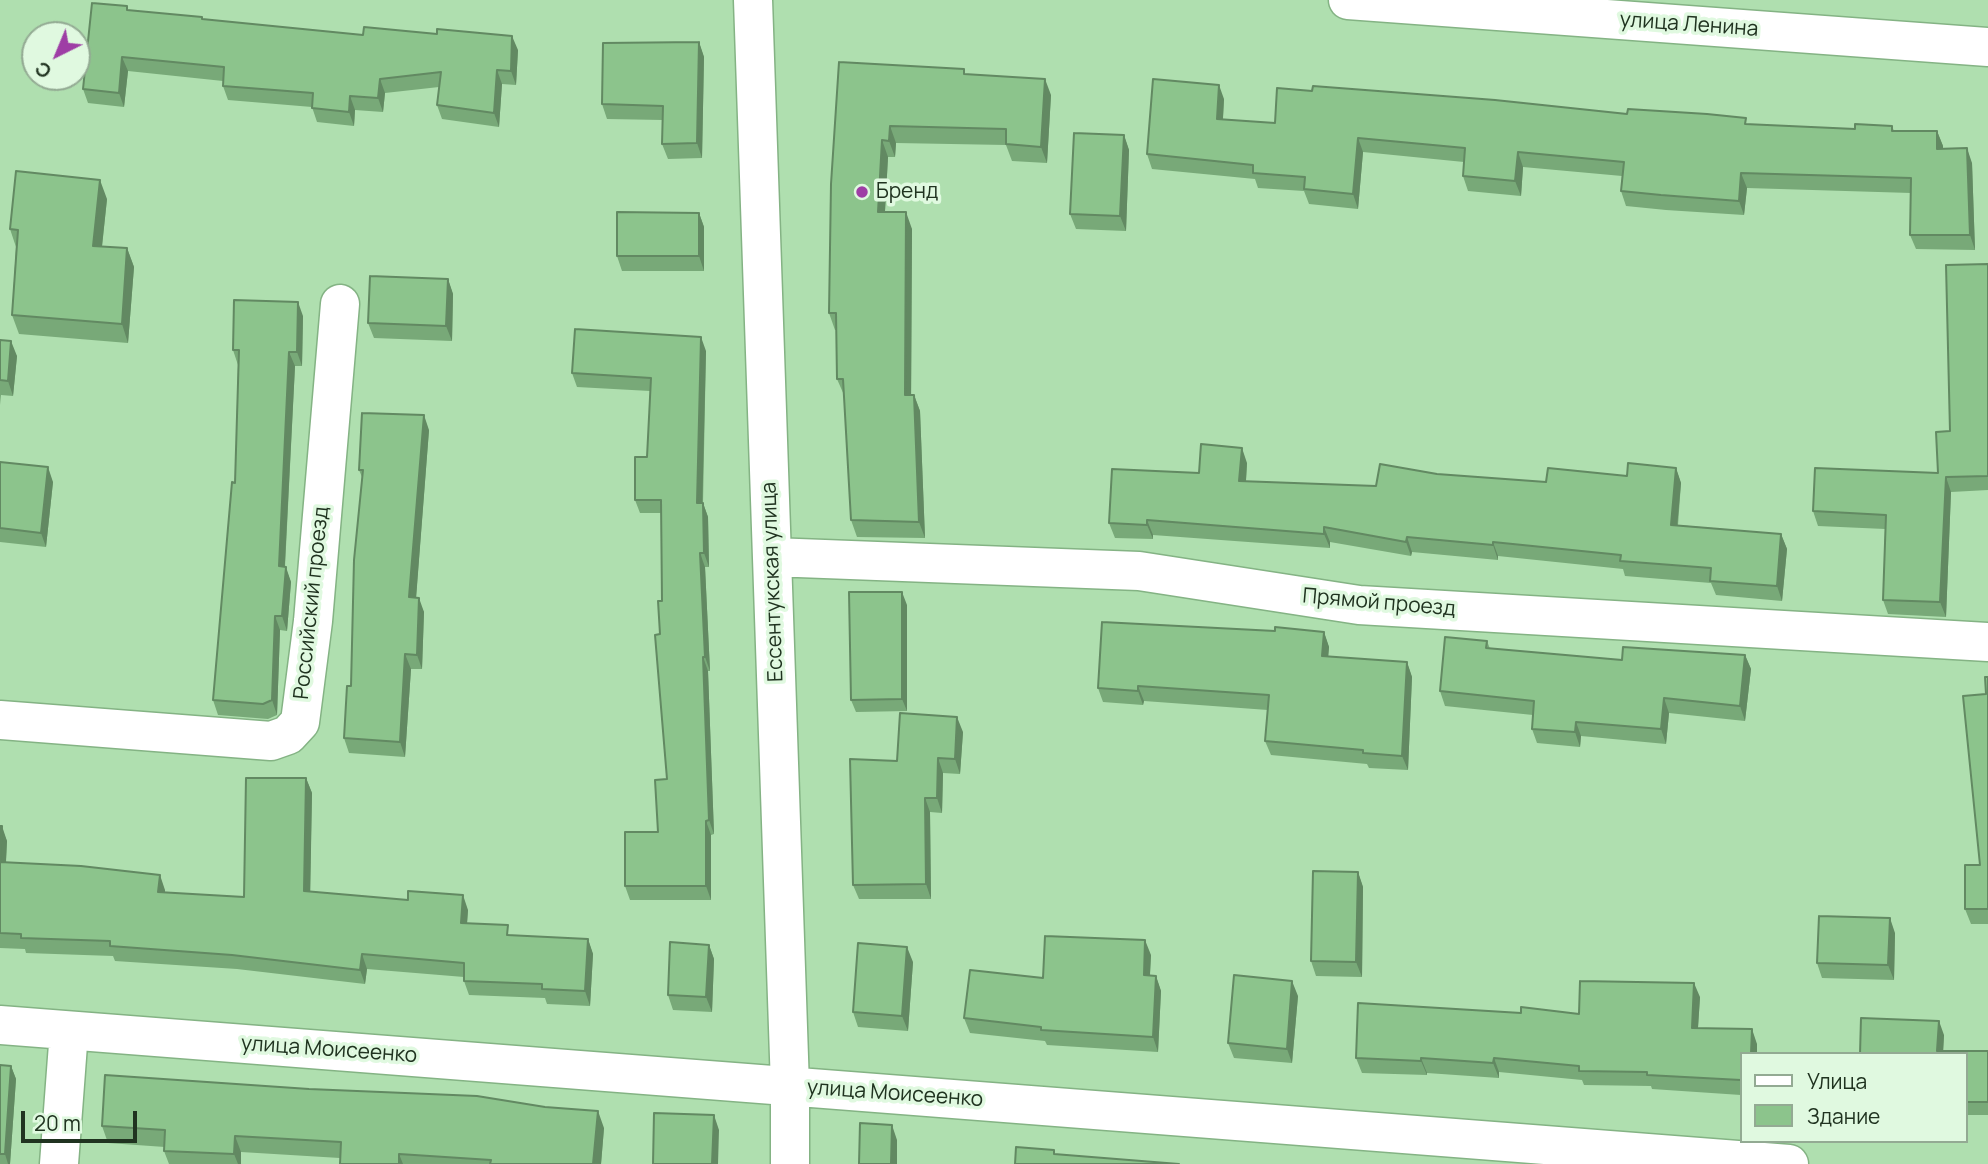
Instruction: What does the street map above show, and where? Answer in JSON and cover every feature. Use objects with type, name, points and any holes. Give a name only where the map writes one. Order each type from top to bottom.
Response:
[{"type":"street","name":"Ессентукская улица","points":[[753,0],[790,1086],[790,1164]]},
{"type":"street","name":"улица Ленина","points":[[1348,0],[1988,47]]},
{"type":"street","name":"Российский проезд","points":[[0,720],[271,741],[289,735],[300,722],[313,621],[340,304]]},
{"type":"street","name":"Прямой проезд","points":[[772,557],[1139,571],[1359,605],[1988,642]]},
{"type":"street","name":"улица Моисеенко","points":[[0,1025],[1789,1164]]},
{"type":"street","points":[[60,1164],[69,1031]]},
{"type":"building","points":[[92,3],[202,19],[363,35],[364,27],[437,34],[437,29],[512,36],[511,71],[497,70],[494,113],[437,105],[441,72],[380,79],[378,98],[350,96],[349,112],[312,108],[313,93],[223,86],[224,67],[122,57],[119,93],[91,90]]},
{"type":"building","points":[[699,42],[697,143],[662,144],[663,106],[602,104],[603,43]]},
{"type":"building","points":[[839,62],[964,69],[964,74],[1045,79],[1041,147],[1006,144],[1006,129],[890,126],[889,141],[882,140],[878,212],[906,212],[905,395],[914,395],[919,522],[851,520],[843,379],[837,379],[836,313],[829,313],[831,184]]},
{"type":"building","points":[[1153,79],[1219,85],[1217,119],[1275,123],[1277,88],[1312,91],[1313,86],[1495,100],[1627,114],[1628,109],[1707,114],[1746,118],[1745,124],[1855,129],[1855,124],[1892,126],[1892,131],[1937,131],[1937,149],[1967,148],[1970,235],[1910,235],[1911,178],[1741,173],[1739,201],[1621,191],[1624,162],[1518,152],[1515,181],[1463,176],[1465,148],[1358,138],[1353,194],[1304,189],[1305,177],[1253,173],[1253,165],[1147,154]]},
{"type":"building","points":[[1074,133],[1124,135],[1120,216],[1070,214]]},
{"type":"building","points":[[16,171],[100,180],[93,246],[127,248],[122,324],[12,315],[18,230],[10,229]]},
{"type":"building","points":[[617,212],[699,213],[699,256],[617,256]]},
{"type":"building","points":[[1988,264],[1988,476],[1946,477],[1940,602],[1883,600],[1886,515],[1813,511],[1815,468],[1938,473],[1936,432],[1950,431],[1946,265]]},
{"type":"building","points":[[370,276],[448,279],[446,326],[368,323]]},
{"type":"building","points":[[234,300],[298,302],[297,352],[289,352],[279,566],[286,567],[282,616],[275,616],[272,700],[263,704],[213,700],[232,482],[235,483],[239,350],[233,350]]},
{"type":"building","points":[[575,329],[701,337],[697,503],[703,503],[704,553],[700,553],[709,820],[706,821],[706,886],[625,886],[625,832],[658,832],[655,780],[667,779],[655,635],[660,634],[658,601],[662,601],[661,500],[635,500],[635,457],[647,457],[651,378],[572,373]]},
{"type":"building","points":[[0,340],[11,341],[8,381],[0,380]]},
{"type":"building","points":[[362,413],[424,415],[409,597],[419,598],[417,655],[405,654],[400,742],[344,738],[347,686],[351,686],[354,560],[363,470],[359,470]]},
{"type":"building","points":[[1201,444],[1242,448],[1239,481],[1376,486],[1380,464],[1437,474],[1546,482],[1548,468],[1627,476],[1628,463],[1676,468],[1671,525],[1781,534],[1777,586],[1710,581],[1711,568],[1620,561],[1621,555],[1493,542],[1493,545],[1407,537],[1406,542],[1324,527],[1324,534],[1147,520],[1147,525],[1109,523],[1112,469],[1199,473]]},
{"type":"building","points":[[0,462],[48,467],[41,533],[0,528]]},
{"type":"building","points":[[849,592],[902,592],[902,699],[851,700]]},
{"type":"building","points":[[1102,622],[1275,631],[1275,627],[1324,632],[1322,656],[1407,662],[1402,756],[1265,741],[1269,695],[1138,686],[1138,691],[1098,688]]},
{"type":"building","points":[[1445,637],[1487,641],[1486,648],[1622,660],[1623,647],[1745,655],[1740,706],[1664,698],[1661,729],[1576,722],[1575,732],[1532,729],[1534,701],[1440,691]]},
{"type":"building","points":[[1985,677],[1988,677],[1988,909],[1965,909],[1965,865],[1980,865],[1963,696],[1986,694]]},
{"type":"building","points":[[900,713],[957,717],[955,759],[938,758],[937,798],[925,798],[926,884],[853,885],[850,759],[897,761]]},
{"type":"building","points":[[246,778],[306,778],[304,891],[408,900],[408,891],[463,895],[461,923],[508,925],[507,935],[588,939],[585,991],[542,989],[542,984],[464,981],[464,963],[362,954],[360,970],[232,955],[110,946],[110,941],[21,938],[21,934],[0,933],[0,862],[81,866],[160,875],[158,892],[244,897]]},
{"type":"building","points":[[0,826],[2,826],[0,862]]},
{"type":"building","points":[[1313,871],[1358,872],[1356,962],[1311,961]]},
{"type":"building","points":[[1819,916],[1890,918],[1888,965],[1817,963]]},
{"type":"building","points":[[1045,936],[1145,940],[1144,975],[1156,976],[1153,1037],[1041,1030],[1041,1027],[964,1018],[970,970],[1043,978]]},
{"type":"building","points":[[670,942],[709,945],[706,997],[668,995]]},
{"type":"building","points":[[858,943],[907,947],[902,1016],[853,1012]]},
{"type":"building","points":[[1234,975],[1292,981],[1287,1049],[1228,1043]]},
{"type":"building","points":[[1580,981],[1694,983],[1692,1028],[1752,1029],[1751,1052],[1740,1052],[1740,1080],[1647,1075],[1647,1072],[1579,1071],[1579,1066],[1494,1058],[1493,1063],[1421,1058],[1421,1061],[1356,1058],[1358,1003],[1521,1013],[1521,1007],[1579,1014]]},
{"type":"building","points":[[1861,1018],[1939,1021],[1937,1051],[1988,1051],[1988,1102],[1967,1102],[1967,1052],[1860,1052]]},
{"type":"building","points":[[0,1065],[11,1066],[5,1154],[0,1154]]},
{"type":"building","points":[[105,1075],[309,1089],[477,1096],[545,1107],[598,1111],[593,1164],[490,1164],[491,1160],[399,1154],[399,1164],[340,1164],[341,1142],[235,1136],[234,1154],[164,1151],[165,1130],[102,1126]]},
{"type":"building","points":[[654,1113],[714,1115],[712,1164],[653,1164]]},
{"type":"building","points":[[860,1123],[892,1125],[891,1164],[859,1164]]},
{"type":"building","points":[[1016,1147],[1054,1150],[1054,1154],[1179,1164],[1015,1164]]},
{"type":"place","name":"Бренд","points":[[862,192]]}]
